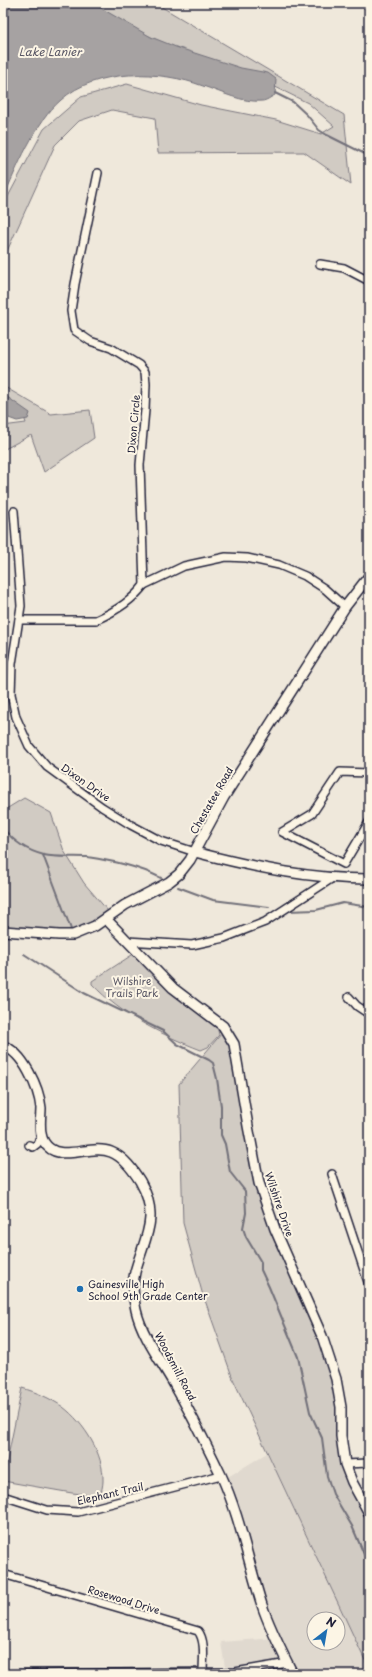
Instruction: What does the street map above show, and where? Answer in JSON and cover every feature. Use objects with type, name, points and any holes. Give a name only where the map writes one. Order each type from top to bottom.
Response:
[{"type":"street","name":"Dixon Circle","points":[[98,173],[75,284],[71,311],[74,330],[90,341],[111,348],[139,364],[145,372],[145,410],[140,465],[144,585]]},
{"type":"street","points":[[320,264],[344,268],[369,281]]},
{"type":"street","name":"Dixon Drive","points":[[14,511],[21,606],[12,664],[11,694],[16,717],[29,746],[36,756],[59,777],[131,825],[161,841],[243,865],[290,873],[369,879]]},
{"type":"street","points":[[19,620],[96,620],[107,615],[133,598],[144,585],[184,566],[226,557],[247,558],[279,565],[306,576],[325,589],[345,606]]},
{"type":"street","name":"Chestatee Road","points":[[3,930],[39,934],[73,935],[88,930],[125,905],[174,878],[190,860],[224,797],[345,606],[369,576]]},
{"type":"street","points":[[369,773],[340,772],[312,814],[282,832],[344,864],[369,822]]},
{"type":"street","points":[[127,941],[192,945],[224,938],[265,922],[334,877]]},
{"type":"street","name":"Wilshire Drive","points":[[106,919],[173,988],[223,1026],[234,1044],[259,1184],[275,1229],[322,1336],[336,1379],[341,1407],[341,1436],[345,1464],[352,1482],[369,1513]]},
{"type":"street","points":[[350,997],[357,1006],[369,1014]]},
{"type":"street","points":[[3,1046],[14,1052],[23,1062],[34,1081],[41,1107],[41,1137],[37,1144],[33,1147],[29,1145]]},
{"type":"street","name":"Woodsmill Road","points":[[41,1137],[50,1148],[57,1152],[75,1152],[97,1149],[112,1152],[128,1165],[141,1184],[147,1200],[150,1225],[146,1242],[135,1273],[134,1287],[136,1311],[157,1357],[174,1383],[221,1476],[238,1521],[262,1607],[293,1674]]},
{"type":"street","points":[[332,1174],[369,1285]]},
{"type":"street","points":[[345,1464],[369,1463]]},
{"type":"street","name":"Elephant Trail","points":[[3,1496],[47,1510],[78,1512],[221,1476]]},
{"type":"street","name":"Rosewood Drive","points":[[3,1574],[198,1632],[202,1636],[203,1643],[203,1672]]},
{"type":"street","points":[[3,1674],[235,1673],[288,1663]]},
{"type":"shaded area","points":[[267,1453],[342,1611],[306,1611],[306,1651],[346,1651],[346,1620],[369,1669],[369,1674],[226,1674],[221,1642],[275,1638],[245,1529],[218,1483]]},
{"type":"green space","points":[[78,3],[155,3],[344,115],[351,185],[304,152],[158,153],[155,118],[112,110],[79,121],[55,145],[3,260],[3,206],[44,129],[81,97],[127,84],[201,105],[276,120],[321,134],[334,126],[308,103],[255,77],[166,44]]},
{"type":"green space","points":[[3,386],[51,414],[90,410],[94,438],[44,472],[31,435],[3,450],[3,426],[26,423],[21,409],[3,400]]},
{"type":"green space","points":[[24,798],[51,813],[64,851],[84,883],[108,911],[87,924],[73,929],[57,932],[37,931],[3,926],[3,811]]},
{"type":"green space","name":"Wilshire Trails Park","points":[[135,953],[217,1026],[219,1035],[208,1047],[201,1050],[157,1031],[129,1015],[103,995],[92,984],[92,981]]},
{"type":"green space","points":[[227,1027],[254,1156],[280,1241],[342,1385],[345,1459],[369,1515],[369,1669],[346,1620],[346,1611],[342,1611],[233,1379],[202,1292],[183,1223],[179,1084]]},
{"type":"green space","points":[[22,1388],[43,1396],[63,1407],[85,1430],[100,1460],[103,1481],[101,1496],[72,1493],[3,1481]]},
{"type":"water","name":"Lake Lanier","points":[[3,3],[92,3],[151,37],[176,47],[241,68],[268,73],[276,79],[275,95],[264,101],[247,100],[186,81],[149,75],[110,77],[92,82],[75,90],[61,100],[52,109],[27,146],[3,199]]},
{"type":"water","points":[[3,394],[30,413],[28,419],[17,421],[3,416]]},
{"type":"waterway","points":[[275,93],[293,102],[307,115],[319,130],[369,156]]},
{"type":"waterway","points":[[3,828],[21,845],[44,855],[60,857],[87,857],[106,860],[125,864],[161,878]]},
{"type":"waterway","points":[[43,855],[72,932]]},
{"type":"waterway","points":[[178,887],[213,900],[269,907]]},
{"type":"waterway","points":[[288,911],[316,910],[343,903],[369,907]]},
{"type":"waterway","points":[[24,954],[84,993],[163,1031],[177,1044],[213,1063],[221,1106],[221,1135],[225,1144],[230,1172],[245,1191],[246,1213],[243,1228],[246,1237],[261,1262],[261,1270],[298,1357],[310,1412],[322,1438],[327,1476],[333,1494],[352,1526],[369,1566]]},
{"type":"place","name":"Gainesville High School 9th Grade Center","points":[[80,1289]]}]
